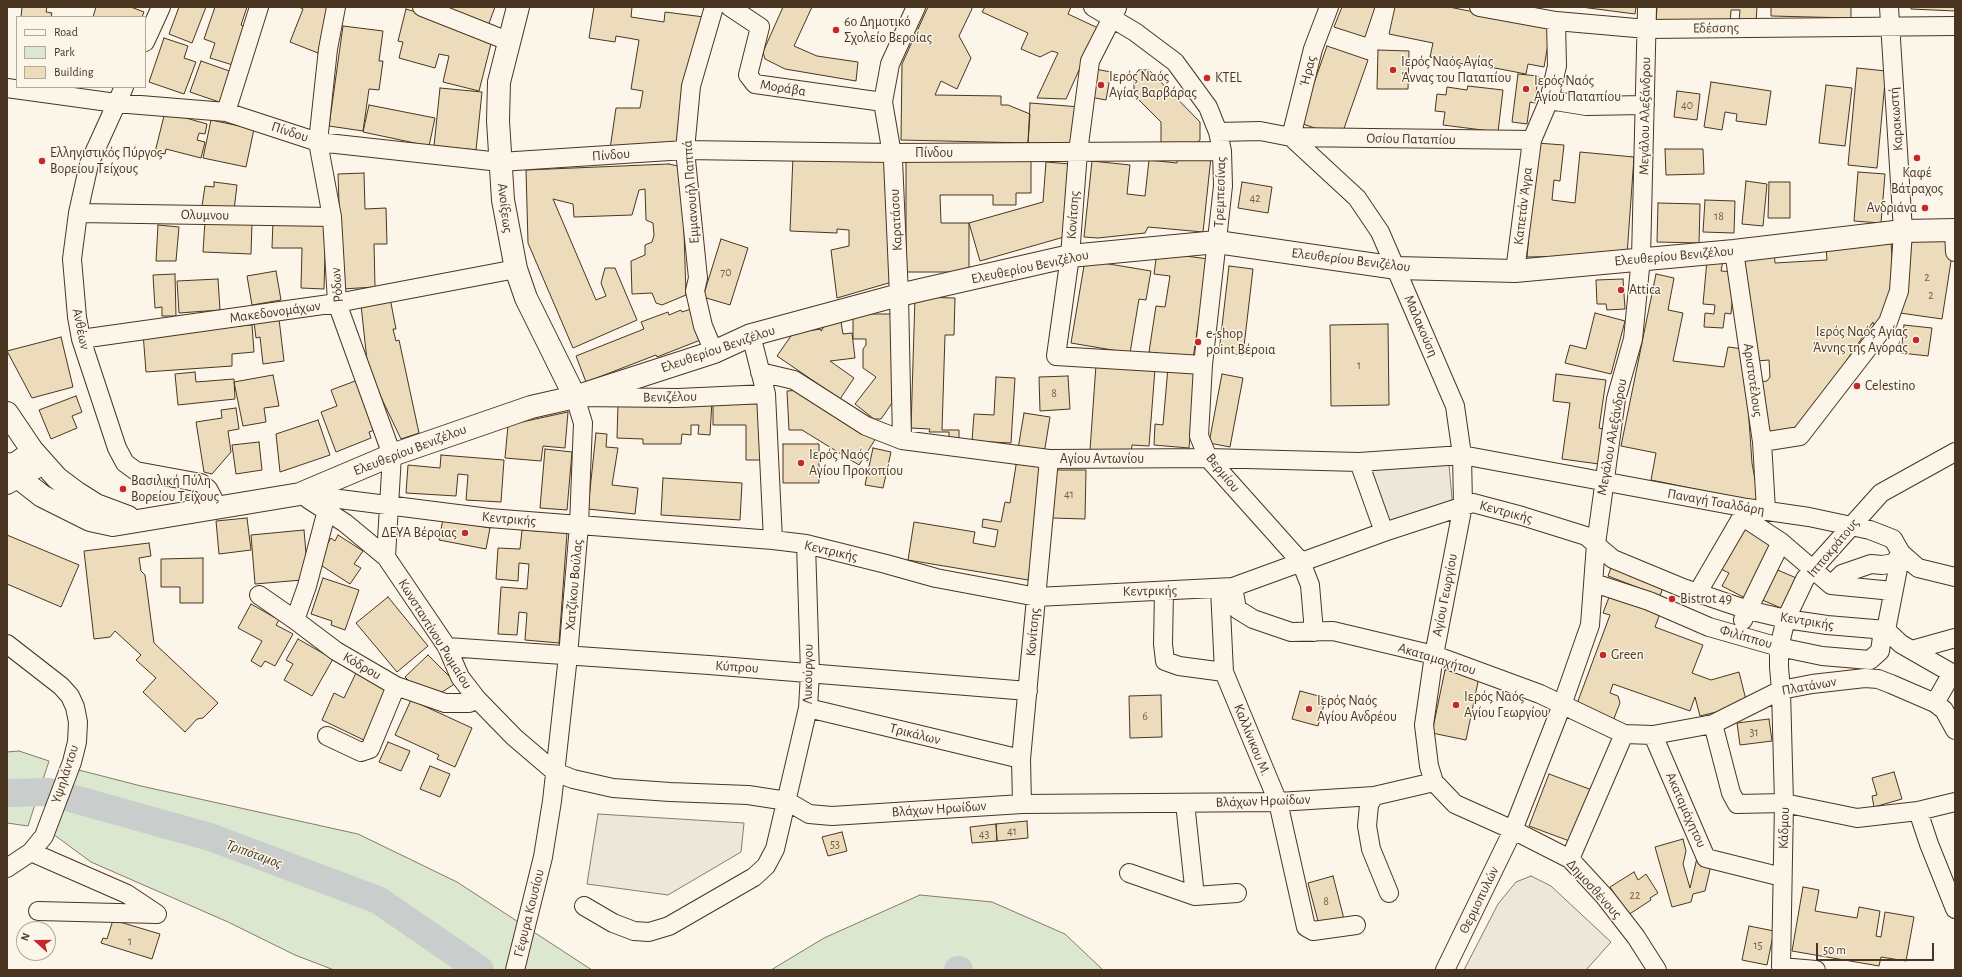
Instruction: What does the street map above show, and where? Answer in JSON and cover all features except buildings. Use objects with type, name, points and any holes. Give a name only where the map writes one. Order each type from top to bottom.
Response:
[{"type":"main road","name":"Ανοίξεως","points":[[518,7],[508,41],[499,82],[498,120],[503,200],[516,269],[526,298],[575,397]]},
{"type":"main road","name":"Ελευθερίου Βενιζέλου","points":[[9,475],[42,496],[90,520],[113,525],[300,494],[392,454],[531,407],[575,397],[714,352],[751,335],[899,295],[1070,256],[1217,242],[1397,268],[1515,271],[1641,258],[1734,251],[1903,232],[1954,230]]},
{"type":"main road","name":"Ελευθερίου Βενιζέλου","points":[[7,413],[38,457],[77,493],[96,505],[139,521]]},
{"type":"street","points":[[146,40],[161,7]]},
{"type":"street","points":[[226,112],[259,7]]},
{"type":"street","name":"Ρόδων","points":[[336,7],[328,49],[318,142],[332,217],[336,303],[392,454],[386,557]]},
{"type":"street","points":[[422,7],[508,41]]},
{"type":"street","name":"Εμμανουήλ Παππά","points":[[714,7],[691,86],[685,150],[698,278],[695,291],[703,326],[714,352]]},
{"type":"street","name":"Μοράβα","points":[[730,7],[760,27],[748,75],[755,84],[883,102]]},
{"type":"street","name":"Καρατάσου","points":[[902,440],[899,295],[893,160],[883,102],[890,64],[916,7]]},
{"type":"street","name":"Τρεμπεσίνας","points":[[1093,7],[1115,12],[1135,32],[1175,62],[1208,107],[1218,132],[1222,151],[1223,186],[1217,242]]},
{"type":"street","name":"Ήρας","points":[[1291,137],[1313,49],[1329,7]]},
{"type":"street","name":"Εδέσσης","points":[[1479,7],[1523,11],[1556,21],[1647,29],[1955,26]]},
{"type":"street","name":"Μεγάλου Αλεξάνδρου","points":[[1513,830],[1562,705],[1590,625],[1596,544],[1604,482],[1616,399],[1633,339],[1641,258],[1647,7]]},
{"type":"street","name":"Καρακωστή","points":[[1762,442],[1800,436],[1888,322],[1899,291],[1903,232],[1889,7]]},
{"type":"street","name":"Κονίτσης","points":[[1115,12],[1090,61],[1078,152],[1070,256],[1056,356],[1203,366]]},
{"type":"street","name":"Καπετάν Άγρα","points":[[1515,271],[1532,140],[1549,100],[1557,66],[1556,21]]},
{"type":"street","name":"Πίνδου","points":[[7,88],[116,103],[226,112],[318,142],[500,162],[685,150],[891,153],[1222,151]]},
{"type":"street","name":"Ανθέων","points":[[124,88],[89,164],[78,213],[72,259],[77,317],[81,338],[117,448],[125,463],[136,471],[201,484],[208,489],[218,508]]},
{"type":"street","points":[[1549,100],[1586,106],[1645,105]]},
{"type":"street","points":[[1218,132],[1260,131],[1291,137]]},
{"type":"street","name":"Οσίου Παταπίου","points":[[1291,137],[1532,140]]},
{"type":"street","name":"Μαλακούση","points":[[1291,137],[1357,198],[1380,232],[1397,268],[1455,406],[1462,455],[1462,505]]},
{"type":"street","name":"Ολυμνου","points":[[78,213],[332,217]]},
{"type":"street","points":[[1954,230],[1955,252]]},
{"type":"street","name":"Βερμίου","points":[[1217,242],[1203,366],[1199,436],[1208,458],[1301,562],[1310,585],[1314,632]]},
{"type":"street","name":"Αριστοτέλους","points":[[1734,251],[1762,442],[1766,510]]},
{"type":"street","name":"Μακεδονομάχων","points":[[81,338],[336,303],[516,269]]},
{"type":"street","points":[[751,335],[766,394],[773,540]]},
{"type":"street","name":"Αγίου Αντωνίου","points":[[760,372],[794,380],[866,426],[902,440],[1049,459],[1208,458],[1359,462],[1462,455]]},
{"type":"street","name":"Βενιζέλου","points":[[575,397],[678,398],[766,394]]},
{"type":"street","name":"Χατζίκου Βούλας","points":[[555,772],[568,656],[579,525],[583,423],[575,397]]},
{"type":"street","name":"Ιπποκράτους","points":[[1781,690],[1779,647],[1786,619],[1805,579],[1850,526],[1881,493],[1955,452]]},
{"type":"street","name":"Παναγή Τσαλδάρη","points":[[1462,455],[1604,482],[1745,512],[1766,510],[1870,530],[1893,539],[1901,553],[1918,568],[1955,577]]},
{"type":"street","points":[[9,475],[38,457]]},
{"type":"street","name":"Κονίτσης","points":[[1022,804],[1021,759],[1049,459]]},
{"type":"street","points":[[1359,462],[1384,532]]},
{"type":"street","name":"Κεντρικής","points":[[300,494],[489,518],[773,540],[806,544],[936,578],[1037,597],[1101,592],[1226,588],[1462,505],[1473,503],[1522,516],[1586,536],[1613,559],[1691,590],[1748,610],[1786,619],[1884,630]]},
{"type":"street","name":"Κωνσταντίνου Ρωμαίου","points":[[300,494],[327,510],[386,557],[447,647],[460,677],[477,699]]},
{"type":"street","name":"Αγίου Γεωργίου","points":[[1462,505],[1434,655],[1424,726],[1429,766],[1434,782],[1455,804],[1513,830]]},
{"type":"street","points":[[295,620],[307,586],[327,510]]},
{"type":"street","points":[[1673,612],[1691,590],[1745,512],[1831,585],[1893,591]]},
{"type":"street","points":[[1737,634],[1781,542]]},
{"type":"street","name":"Λυκούργου","points":[[584,906],[613,924],[634,931],[649,932],[669,926],[754,877],[766,866],[775,849],[808,708],[810,673],[806,544]]},
{"type":"street","points":[[1831,585],[1842,574],[1871,564],[1882,565],[1894,562],[1901,553]]},
{"type":"street","points":[[1901,553],[1884,630],[1901,644],[1954,674],[1935,703]]},
{"type":"street","name":"Φιλίππου","points":[[1594,583],[1650,601],[1709,626],[1779,647],[1822,656],[1870,660],[1880,651],[1884,630]]},
{"type":"street","name":"Ακαταμαχήτου","points":[[1226,588],[1237,608],[1253,619],[1291,632],[1333,630],[1434,655],[1540,694],[1624,734],[1653,735]]},
{"type":"street","name":"Καλλίνικου Μ.","points":[[1226,588],[1224,672],[1278,802],[1306,927],[1313,931],[1356,925]]},
{"type":"street","points":[[1164,591],[1163,644],[1165,661],[1179,666],[1224,672]]},
{"type":"street","name":"Κόδρου","points":[[259,595],[336,651],[396,686],[444,703],[469,703],[477,699]]},
{"type":"street","points":[[1709,626],[1719,599]]},
{"type":"street","points":[[1912,650],[1955,638]]},
{"type":"street","name":"Υψηλάντου","points":[[7,644],[61,686],[70,696],[75,708],[78,722],[72,762],[44,836],[31,852],[7,868]]},
{"type":"street","name":"Κύπρου","points":[[447,647],[810,673],[1028,691]]},
{"type":"street","name":"Πλατάνων","points":[[1653,735],[1713,724],[1781,690],[1812,684],[1865,678],[1878,679],[1935,703],[1944,710],[1955,730]]},
{"type":"street","points":[[327,736],[361,752],[370,749],[396,686]]},
{"type":"street","name":"Κάδμου","points":[[1781,690],[1784,803],[1781,967],[1816,970]]},
{"type":"street","name":"Βλάχων Ηρωίδων","points":[[477,699],[514,736],[555,772],[573,779],[612,788],[748,795],[787,801],[809,814],[832,816],[1022,804],[1278,802],[1374,796],[1434,782]]},
{"type":"street","name":"Τρικάλων","points":[[808,708],[1021,759]]},
{"type":"street","points":[[1713,724],[1731,793],[1737,804],[1784,803],[1857,818],[1918,811],[1955,802]]},
{"type":"street","points":[[1570,859],[1624,734]]},
{"type":"street","name":"Ακαταμάχητου","points":[[1653,735],[1706,858],[1782,877]]},
{"type":"street","name":"Γέφυρα Κουσίου","points":[[515,970],[543,857],[555,772]]},
{"type":"street","points":[[1374,796],[1369,805],[1367,826],[1370,849],[1389,893]]},
{"type":"street","points":[[1185,803],[1194,896]]},
{"type":"street","points":[[1918,811],[1929,844],[1955,909]]},
{"type":"street","name":"Δημοσθένους","points":[[1513,830],[1570,859],[1605,897],[1636,937],[1656,970]]},
{"type":"street","name":"Θερμοπυλών","points":[[1445,970],[1513,830]]},
{"type":"street","points":[[31,852],[127,894],[157,914],[38,911]]},
{"type":"street","points":[[1129,872],[1194,896],[1237,893]]},
{"type":"green space","points":[[19,751],[49,761],[28,826],[7,823],[7,752]]},
{"type":"green space","points":[[75,769],[141,786],[358,834],[457,882],[592,970],[334,970],[295,955],[228,922],[91,862],[53,834]]},
{"type":"green space","points":[[920,895],[992,902],[1065,934],[1103,970],[771,970],[824,938]]},
{"type":"shaded area","points":[[1449,465],[1453,509],[1391,530],[1366,467]]},
{"type":"shaded area","points":[[598,814],[744,823],[741,852],[668,895],[587,884]]},
{"type":"shaded area","points":[[1531,876],[1551,886],[1611,942],[1586,970],[1464,970],[1498,904],[1516,882]]},
{"type":"waterway","name":"Τριπόταμος","points":[[7,793],[49,792],[210,837],[378,900],[480,970]]},
{"type":"place","name":"6ο Δημοτικό Σχολείο Βεροίας","points":[[836,30]]},
{"type":"place","name":"Ιερός Ναός Αγίας Άννας του Παταπίου","points":[[1393,70]]},
{"type":"place","name":"KTEL","points":[[1207,78]]},
{"type":"place","name":"Ιερός Ναός Αγίας Βαρβάρας","points":[[1101,85]]},
{"type":"place","name":"Ιερός Ναός Αγίου Παταπίου","points":[[1526,89]]},
{"type":"place","name":"Καφέ Βάτραχος","points":[[1917,158]]},
{"type":"place","name":"Ελληνιστικός Πύργος Βορείου Τείχους","points":[[42,161]]},
{"type":"place","name":"Ανδριάνα","points":[[1925,208]]},
{"type":"place","name":"Attica","points":[[1621,290]]},
{"type":"place","name":"Ιερός Ναός Αγίας Άννης της Αγοράς","points":[[1916,340]]},
{"type":"place","name":"e-shop point Βέροια","points":[[1198,342]]},
{"type":"place","name":"Celestino","points":[[1857,386]]},
{"type":"place","name":"Ιερός Ναός Αγίου Προκοπίου","points":[[801,463]]},
{"type":"place","name":"Βασιλική Πύλη Βορείου Τείχους","points":[[123,489]]},
{"type":"place","name":"ΔΕΥΑ Βέροιας","points":[[465,533]]},
{"type":"place","name":"Bistrot 49","points":[[1672,599]]},
{"type":"place","name":"Green","points":[[1603,655]]},
{"type":"place","name":"Ιερός Ναός Αγίου Γεωργίου","points":[[1456,705]]},
{"type":"place","name":"Ιερός Ναός Αγίου Ανδρέου","points":[[1309,709]]}]
